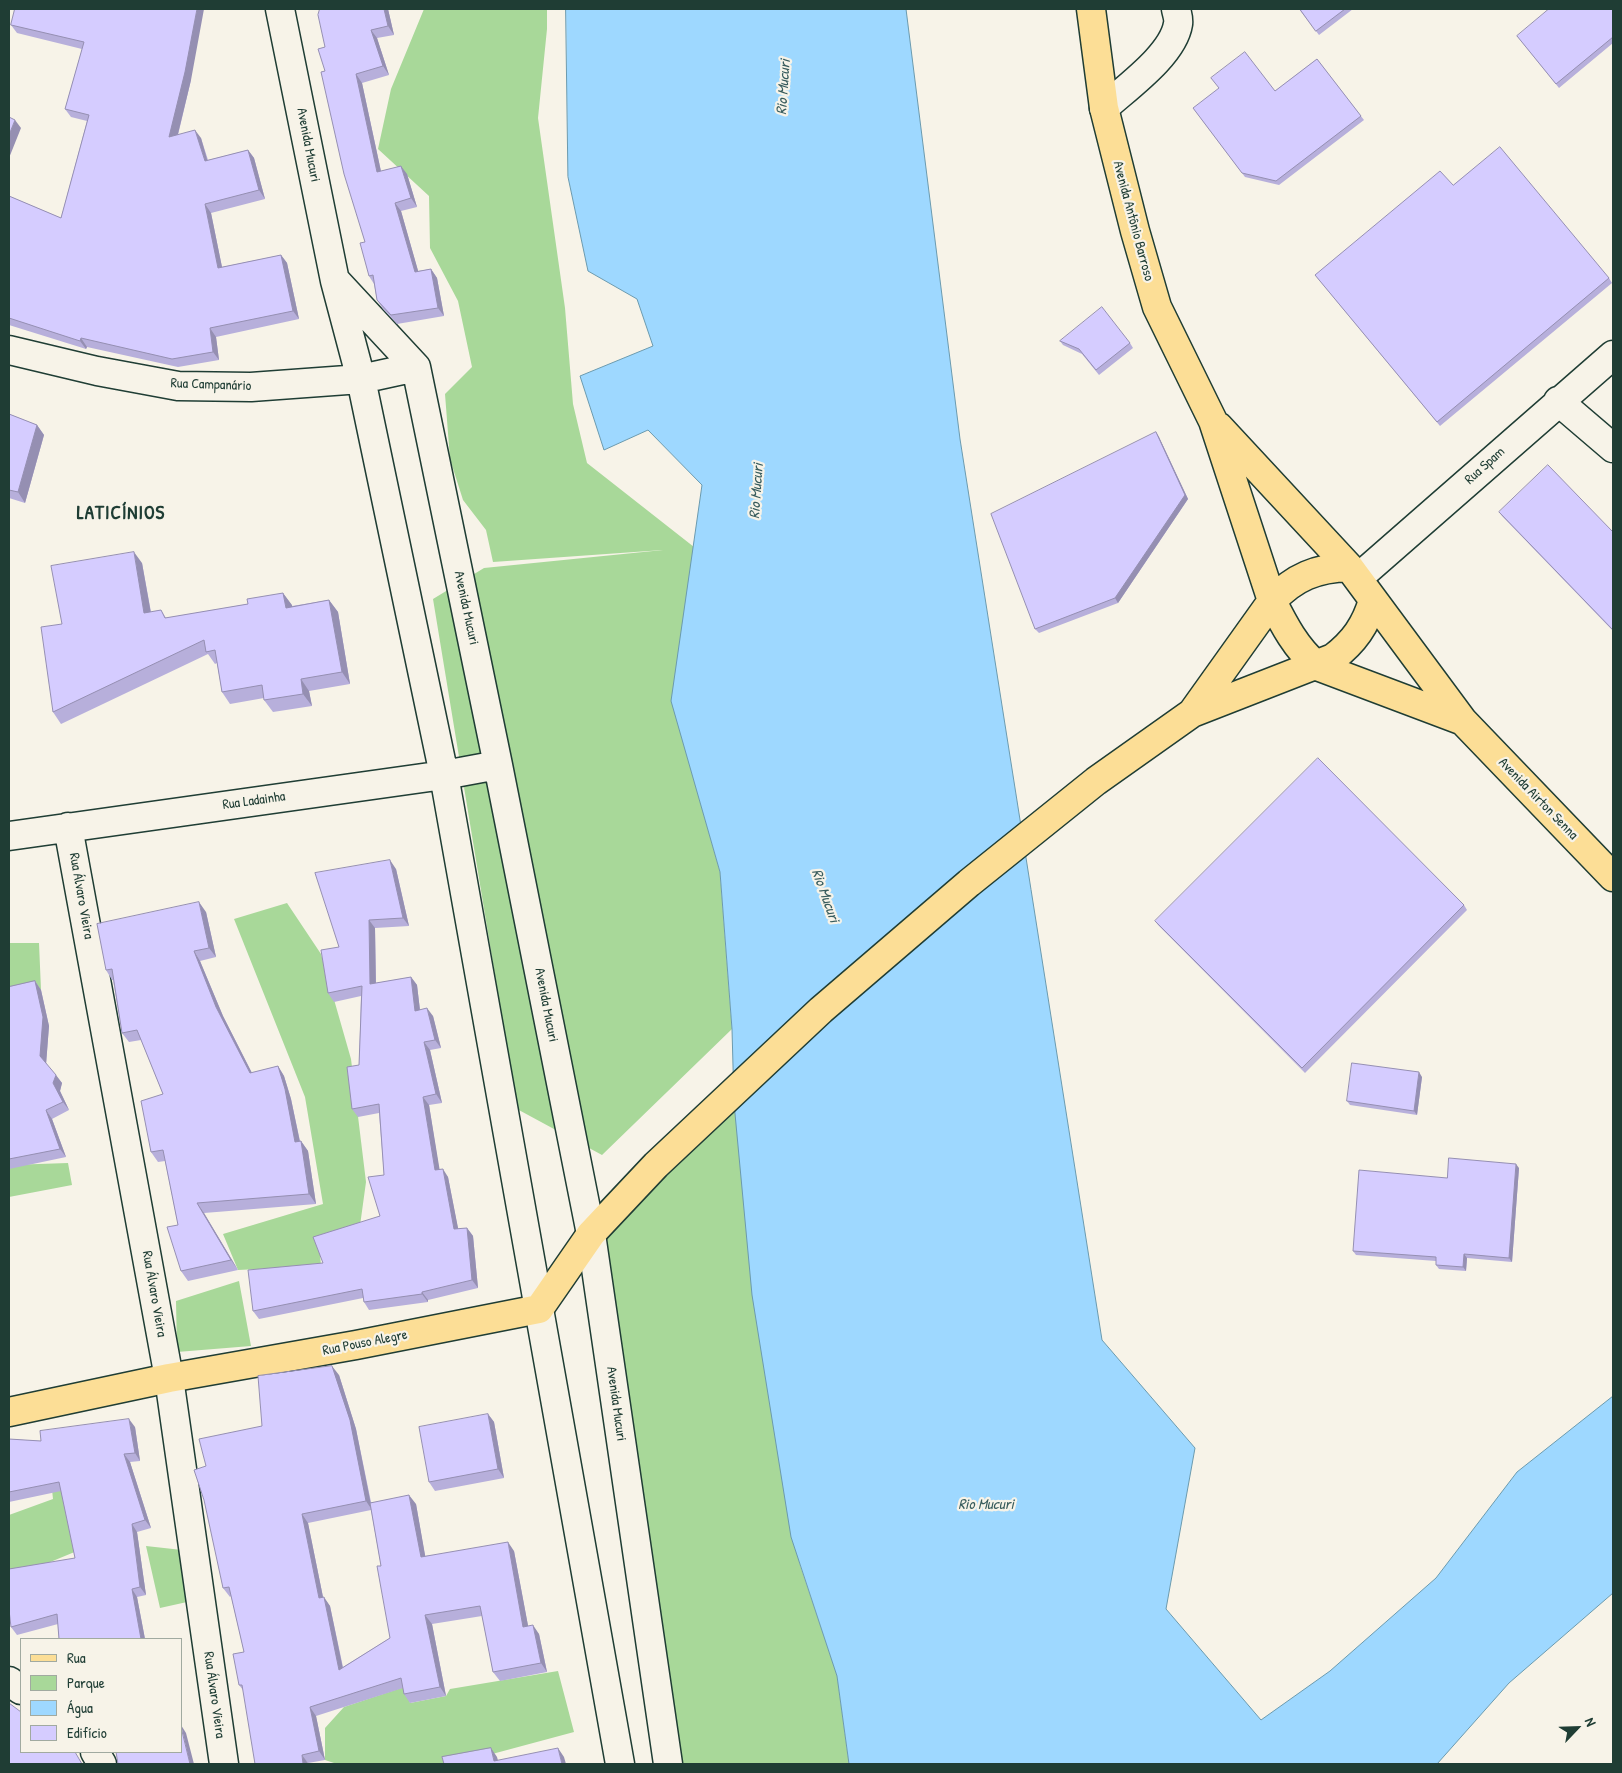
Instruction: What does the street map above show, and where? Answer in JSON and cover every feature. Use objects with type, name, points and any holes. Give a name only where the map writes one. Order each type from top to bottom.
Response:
[{"type":"main road","name":"Avenida Antônio Barroso","points":[[1091,9],[1104,108],[1135,231],[1157,307],[1213,421],[1272,601],[1293,640]]},
{"type":"main road","name":"Avenida Antônio Barroso","points":[[1213,421],[1354,572]]},
{"type":"main road","points":[[1192,713],[1272,601],[1284,588],[1315,570],[1354,572]]},
{"type":"main road","name":"Avenida Airton Senna","points":[[1354,572],[1463,721],[1613,876]]},
{"type":"main road","points":[[539,1309],[591,1234],[656,1165],[821,1010],[969,883],[1096,781],[1192,713],[1317,666],[1333,658],[1348,647],[1359,633],[1368,617],[1373,600]]},
{"type":"main road","name":"Avenida Airton Senna","points":[[1293,640],[1303,654],[1317,666],[1463,721]]},
{"type":"main road","name":"Rua Pouso Alegre","points":[[9,1412],[169,1378],[356,1345],[539,1309]]},
{"type":"street","name":"Avenida Mucuri","points":[[280,9],[336,280],[361,379],[444,775],[620,1764]]},
{"type":"street","points":[[1104,108],[1166,51],[1174,38],[1179,22],[1176,9]]},
{"type":"street","points":[[336,280],[416,367]]},
{"type":"street","name":"Rua Campanário","points":[[9,350],[97,371],[178,386],[251,387],[361,379],[416,367]]},
{"type":"street","name":"Rua Spam","points":[[1354,572],[1613,355]]},
{"type":"street","name":"Avenida Mucuri","points":[[416,367],[498,765],[591,1234],[668,1764]]},
{"type":"street","points":[[1558,401],[1613,448]]},
{"type":"street","name":"Rua Ladainha","points":[[9,836],[444,775],[498,765]]},
{"type":"street","name":"Rua Álvaro Vieira","points":[[68,827],[169,1378],[224,1764]]},
{"type":"street","points":[[9,1681],[20,1689]]},
{"type":"street","points":[[95,1753],[102,1764]]},
{"type":"green space","points":[[424,9],[547,9],[547,29],[538,118],[565,308],[573,404],[587,463],[694,547],[676,716],[720,872],[732,1029],[602,1155],[517,1109],[433,599],[484,568],[663,550],[493,562],[486,530],[463,500],[450,459],[445,394],[472,367],[458,301],[430,248],[429,196],[378,149],[391,89]]},
{"type":"green space","points":[[287,903],[321,954],[351,1059],[366,1182],[359,1233],[319,1240],[321,1266],[238,1270],[223,1234],[323,1204],[305,1097],[234,919]]},
{"type":"green space","points":[[9,943],[39,943],[41,990],[9,990]]},
{"type":"green space","points":[[734,1103],[800,1565],[837,1675],[849,1764],[674,1764],[597,1236]]},
{"type":"green space","points":[[68,1163],[72,1185],[9,1197],[9,1165]]},
{"type":"green space","points":[[239,1281],[251,1346],[177,1352],[176,1301]]},
{"type":"green space","points":[[92,1467],[77,1551],[9,1579],[9,1515],[53,1499],[50,1471]]},
{"type":"green space","points":[[146,1546],[182,1550],[187,1602],[160,1608]]},
{"type":"green space","points":[[558,1671],[574,1732],[455,1764],[337,1764],[325,1760],[325,1728],[344,1707],[407,1686],[410,1703],[446,1696],[450,1689]]},
{"type":"water","name":"Rio Mucuri","points":[[566,9],[906,9],[960,439],[1102,1340],[1195,1448],[1166,1609],[1261,1720],[1330,1671],[1436,1578],[1517,1472],[1613,1396],[1613,1593],[1509,1683],[1437,1764],[849,1764],[837,1676],[791,1537],[752,1295],[734,1103],[732,1029],[720,872],[671,701],[702,485],[648,430],[604,450],[580,376],[653,346],[637,299],[588,271],[568,177]]},
{"type":"building","points":[[15,9],[197,9],[185,72],[169,137],[195,130],[205,161],[248,150],[259,190],[205,204],[218,268],[281,255],[293,311],[210,328],[213,352],[172,359],[81,338],[80,341],[9,318],[9,196],[61,218],[89,115],[65,109],[84,42],[11,25]]},
{"type":"building","points":[[320,9],[384,9],[388,26],[371,30],[383,66],[356,74],[377,172],[401,166],[411,198],[395,203],[415,272],[431,269],[438,308],[391,315],[377,300],[373,275],[369,276],[360,243],[365,242],[344,174],[321,72],[325,71],[318,49],[325,47],[318,15]]},
{"type":"building","points":[[1300,9],[1345,9],[1316,31]]},
{"type":"building","points":[[1549,9],[1613,9],[1613,37],[1556,84],[1517,36]]},
{"type":"building","points":[[1245,52],[1275,91],[1317,59],[1361,116],[1276,181],[1242,173],[1193,108],[1219,88],[1211,78]]},
{"type":"building","points":[[9,117],[15,120],[9,135]]},
{"type":"building","points":[[1500,147],[1609,278],[1437,422],[1315,275],[1440,171],[1453,185]]},
{"type":"building","points":[[1102,307],[1130,343],[1096,370],[1079,349],[1060,341]]},
{"type":"building","points":[[9,414],[37,425],[18,492],[9,490]]},
{"type":"building","points":[[1156,432],[1185,495],[1115,598],[1035,629],[991,514]]},
{"type":"building","points":[[1548,465],[1613,532],[1613,630],[1499,512]]},
{"type":"building","points":[[134,552],[144,613],[161,610],[165,618],[248,604],[247,599],[283,593],[286,608],[329,600],[342,672],[301,679],[303,694],[264,700],[262,685],[222,692],[215,650],[206,652],[204,640],[53,712],[41,627],[62,624],[51,566]]},
{"type":"building","points":[[1318,758],[1464,905],[1302,1068],[1155,921]]},
{"type":"building","points":[[390,860],[403,918],[369,920],[370,984],[411,977],[415,1011],[427,1008],[435,1040],[424,1042],[436,1094],[423,1097],[435,1170],[443,1169],[454,1229],[467,1228],[472,1280],[422,1292],[422,1294],[364,1302],[362,1289],[253,1311],[248,1270],[323,1263],[313,1237],[380,1216],[368,1177],[384,1175],[379,1104],[352,1109],[347,1067],[359,1065],[362,986],[328,993],[321,950],[339,947],[315,873]]},
{"type":"building","points":[[199,902],[209,948],[194,951],[216,1007],[250,1073],[278,1066],[285,1089],[295,1142],[301,1141],[309,1194],[197,1203],[231,1260],[181,1271],[167,1227],[178,1225],[163,1150],[151,1152],[141,1101],[163,1094],[137,1030],[122,1033],[112,969],[106,970],[97,924]]},
{"type":"building","points":[[35,981],[43,1017],[40,1056],[56,1075],[53,1083],[63,1102],[46,1110],[60,1149],[9,1159],[9,987]]},
{"type":"building","points":[[1352,1063],[1419,1072],[1414,1111],[1347,1101]]},
{"type":"building","points":[[1449,1158],[1516,1164],[1509,1258],[1464,1254],[1463,1267],[1436,1265],[1436,1257],[1353,1251],[1359,1170],[1447,1178]]},
{"type":"building","points":[[332,1366],[350,1420],[366,1501],[302,1514],[319,1598],[324,1597],[339,1670],[390,1638],[377,1566],[381,1566],[370,1503],[409,1495],[421,1557],[508,1542],[523,1627],[533,1625],[541,1663],[493,1672],[480,1606],[425,1615],[440,1687],[404,1694],[401,1678],[310,1707],[319,1751],[302,1755],[303,1764],[255,1764],[242,1685],[239,1685],[233,1654],[244,1652],[229,1587],[223,1588],[204,1500],[194,1470],[206,1466],[199,1439],[262,1426],[258,1376]]},
{"type":"building","points":[[488,1414],[498,1469],[429,1482],[419,1427]]},
{"type":"building","points":[[129,1419],[135,1453],[124,1454],[145,1520],[132,1524],[140,1587],[132,1589],[141,1638],[59,1638],[57,1614],[11,1627],[9,1569],[75,1558],[59,1482],[9,1492],[9,1439],[41,1441],[40,1431]]},
{"type":"building","points":[[9,1703],[20,1711],[20,1753],[76,1753],[82,1764],[9,1764]]},
{"type":"building","points":[[182,1731],[190,1764],[118,1764],[116,1753],[182,1753]]},
{"type":"building","points":[[491,1748],[494,1761],[558,1748],[562,1764],[444,1764],[442,1757]]},
{"type":"district","name":"LATICÍNIOS","points":[[121,514]]}]
